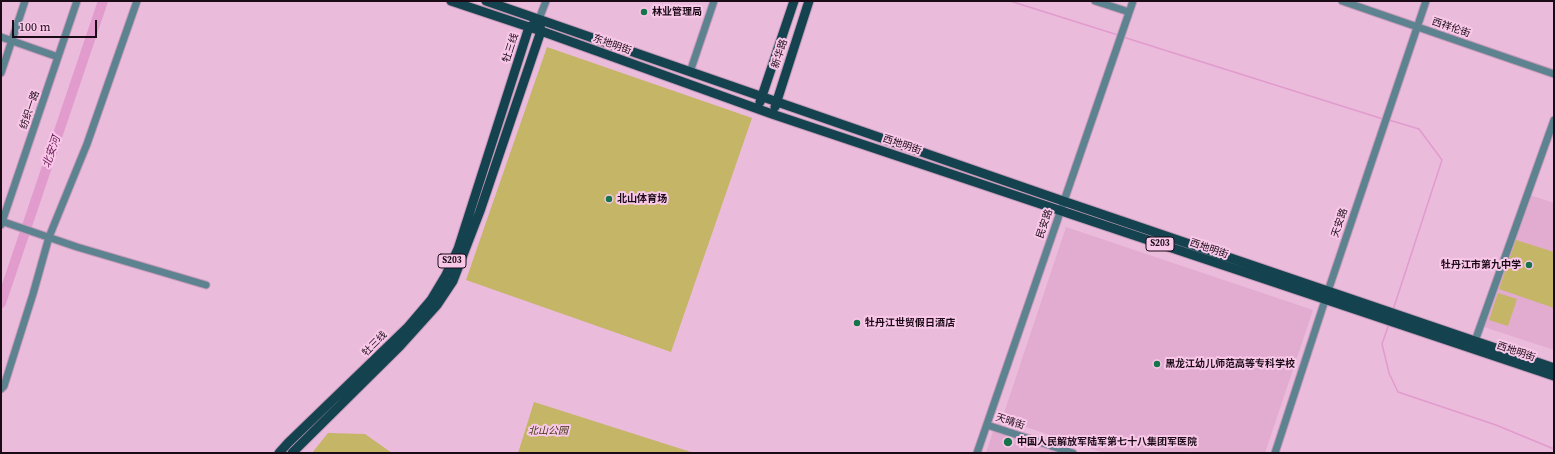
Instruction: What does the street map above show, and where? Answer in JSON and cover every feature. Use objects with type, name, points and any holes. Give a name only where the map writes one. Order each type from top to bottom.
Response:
[{"type":"main road","name":"东地明街","points":[[451,1],[541,31],[765,111]]},
{"type":"main road","name":"东地明街","points":[[486,1],[769,100]]},
{"type":"main road","points":[[765,111],[794,1]]},
{"type":"main road","name":"新华路","points":[[765,111],[809,1]]},
{"type":"main road","name":"牡三线","points":[[279,453],[408,327],[431,300],[446,276],[458,249],[529,27],[539,19],[541,31],[480,211],[453,281],[437,305],[400,346],[292,453]]},
{"type":"main road","name":"西地明街","points":[[769,100],[1062,206]]},
{"type":"main road","name":"西地明街","points":[[765,111],[1062,206],[1327,296],[1554,376]]},
{"type":"main road","name":"西地明街","points":[[1327,296],[1475,341],[1554,368]]},
{"type":"street","points":[[1,73],[25,1]]},
{"type":"street","name":"纺织一路","points":[[2,222],[77,1]]},
{"type":"street","points":[[1,389],[4,386],[28,308],[47,237],[87,144],[137,1]]},
{"type":"street","points":[[539,19],[546,1]]},
{"type":"street","points":[[690,72],[714,1]]},
{"type":"street","points":[[1095,1],[1129,12]]},
{"type":"street","name":"民安路","points":[[977,453],[1133,1]]},
{"type":"street","name":"西祥伦街","points":[[1342,1],[1554,74]]},
{"type":"street","name":"天安路","points":[[1275,453],[1426,1]]},
{"type":"street","points":[[1,37],[58,57]]},
{"type":"street","points":[[1475,341],[1554,120]]},
{"type":"street","points":[[2,222],[206,285]]},
{"type":"street","name":"天晴街","points":[[986,424],[1072,453]]},
{"type":"shaded area","name":"牡丹江市第九中学","points":[[1527,194],[1554,203],[1554,350],[1484,327]]},
{"type":"shaded area","name":"黑龙江幼儿师范高等专科学校","points":[[1066,227],[1313,310],[1265,453],[1104,453],[1002,419]]},
{"type":"shaded area","name":"中国人民解放军陆军第七十八集团军医院","points":[[993,431],[1059,453],[986,453]]},
{"type":"green space","name":"北山体育场","points":[[547,47],[752,118],[671,352],[466,280]]},
{"type":"green space","points":[[1516,240],[1554,252],[1554,308],[1499,289]]},
{"type":"green space","points":[[1498,293],[1517,299],[1508,326],[1489,320]]},
{"type":"green space","name":"北山公园","points":[[534,402],[694,453],[518,453]]},
{"type":"green space","points":[[328,433],[365,434],[392,453],[312,453]]},
{"type":"waterway","name":"北安河","points":[[1,303],[103,1]]},
{"type":"waterway","points":[[1010,1],[1118,35]]},
{"type":"waterway","points":[[1123,37],[1383,119]]},
{"type":"waterway","points":[[1389,120],[1419,129],[1442,160],[1393,310]]},
{"type":"waterway","points":[[1389,324],[1382,344],[1389,373],[1398,392],[1496,425],[1554,449]]},
{"type":"place","name":"林业管理局","points":[[644,12]]},
{"type":"place","name":"北山体育场","points":[[609,199]]},
{"type":"place","name":"牡丹江市第九中学","points":[[1529,265]]},
{"type":"place","name":"牡丹江世贸假日酒店","points":[[857,323]]},
{"type":"place","name":"黑龙江幼儿师范高等专科学校","points":[[1157,364]]},
{"type":"place","name":"中国人民解放军陆军第七十八集团军医院","points":[[1008,442]]}]
